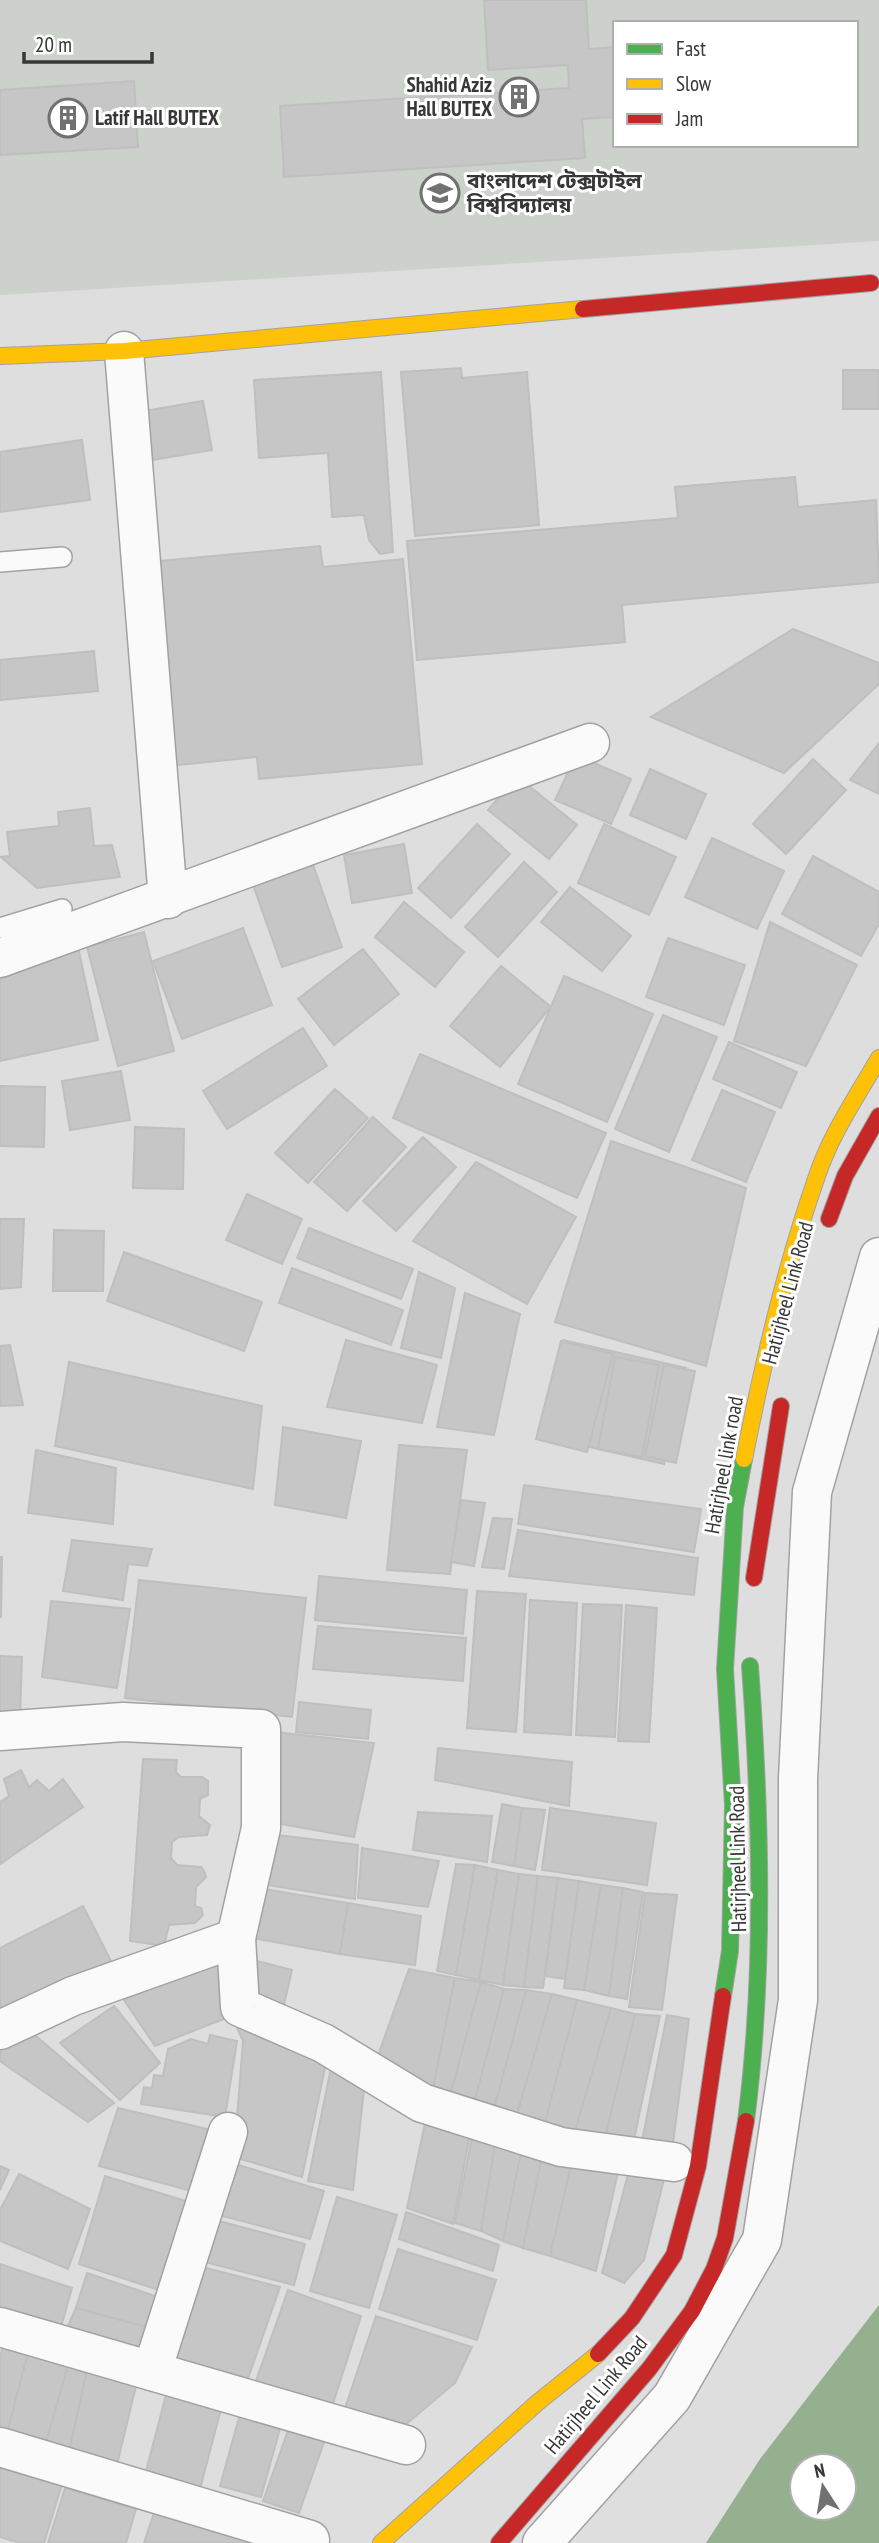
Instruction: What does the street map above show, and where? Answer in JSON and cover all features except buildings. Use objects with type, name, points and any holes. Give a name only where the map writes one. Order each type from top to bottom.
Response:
[{"type":"main road","points":[[0,356],[124,351],[871,283]]},
{"type":"main road","name":"Hatirjheel link road","points":[[729,1566],[735,1507],[762,1368],[814,1187],[834,1136],[879,1058]]},
{"type":"main road","name":"Hatirjheel Link Road","points":[[826,1232],[845,1176],[879,1116]]},
{"type":"main road","name":"Hatirjheel Link Road","points":[[752,1601],[756,1550],[785,1388]]},
{"type":"main road","name":"Hatirjheel Link Road","points":[[499,2543],[642,2377],[679,2329],[714,2269],[735,2190],[730,1951],[733,1805],[725,1669],[729,1566]]},
{"type":"main road","name":"Hatirjheel Link Road","points":[[381,2543],[537,2403],[598,2354],[632,2318],[674,2255],[733,2075],[761,1901],[760,1813],[750,1651]]},
{"type":"street","points":[[124,351],[168,899]]},
{"type":"street","points":[[0,958],[590,743]]},
{"type":"street","points":[[542,2543],[672,2397],[762,2240],[798,2000],[798,1779],[812,1492],[879,1257]]},
{"type":"street","points":[[0,1731],[122,1723],[261,1729],[261,1828],[236,1938],[240,2007],[323,2043],[422,2103],[561,2147],[674,2162]]},
{"type":"street","points":[[0,2030],[73,1996],[236,1938]]},
{"type":"street","points":[[152,2371],[228,2132]]},
{"type":"street","points":[[0,2327],[406,2445]]},
{"type":"street","points":[[0,2447],[310,2540]]},
{"type":"lane","points":[[0,562],[62,557]]},
{"type":"lane","points":[[0,928],[62,909]]},
{"type":"shaded area","name":"বাংলাদেশ টেক্সটাইল বিশ্ববিদ্যালয়","points":[[0,0],[879,0],[879,241],[0,295]]},
{"type":"shaded area","points":[[879,2305],[879,2543],[706,2543],[760,2459]]},
{"type":"traffic: fast","points":[[723,1996],[730,1951],[733,1805],[725,1669],[735,1507],[744,1459]]},
{"type":"traffic: fast","points":[[746,2121],[759,1951],[759,1837],[750,1666]]},
{"type":"traffic: slow","points":[[0,356],[124,351],[583,309]]},
{"type":"traffic: slow","points":[[744,1459],[776,1316],[817,1176],[837,1130],[879,1058]]},
{"type":"traffic: slow","points":[[381,2543],[537,2403],[598,2354]]},
{"type":"traffic: jam","points":[[583,309],[871,283]]},
{"type":"traffic: jam","points":[[829,1219],[845,1176],[879,1116]]},
{"type":"traffic: jam","points":[[754,1578],[781,1406]]},
{"type":"traffic: jam","points":[[598,2354],[632,2318],[674,2255],[698,2166],[723,1996]]},
{"type":"traffic: jam","points":[[499,2543],[649,2369],[692,2311],[714,2269],[725,2238],[746,2121]]},
{"type":"place","name":"Shahid Aziz Hall BUTEX","points":[[519,97]]},
{"type":"place","name":"Latif Hall BUTEX","points":[[68,118]]},
{"type":"place","name":"বাংলাদেশ টেক্সটাইল বিশ্ববিদ্যালয়","points":[[440,193]]}]
